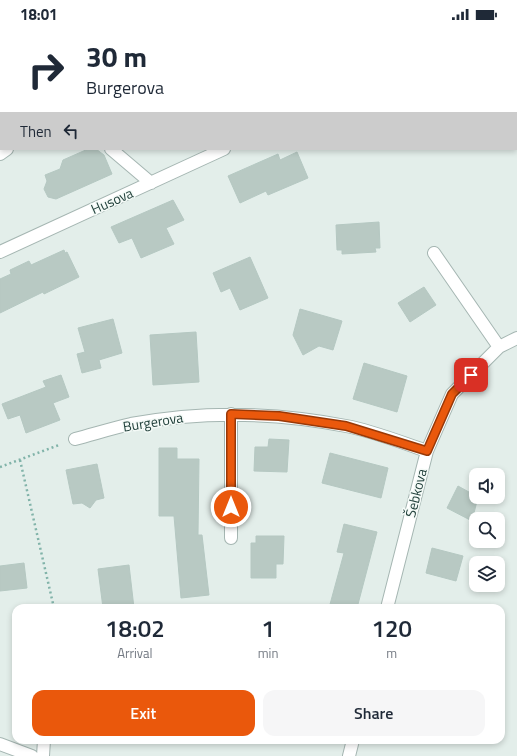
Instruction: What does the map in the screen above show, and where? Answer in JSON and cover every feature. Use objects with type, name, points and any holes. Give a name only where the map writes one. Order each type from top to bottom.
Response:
[{"type":"street","points":[[113,150],[152,183]]},
{"type":"street","name":"Husova","points":[[0,252],[222,150]]},
{"type":"street","points":[[434,253],[499,347]]},
{"type":"street","name":"Šebkova","points":[[388,604],[427,451],[452,394],[499,347],[517,338]]},
{"type":"street","points":[[231,414],[231,538]]},
{"type":"street","name":"Burgerova","points":[[76,439],[130,425],[180,417],[231,414],[279,416],[346,426],[427,451]]},
{"type":"street","points":[[0,744],[32,756]]},
{"type":"street","points":[[43,756],[44,744]]},
{"type":"street","points":[[349,756],[352,744]]},
{"type":"path","points":[[0,467],[76,439]]},
{"type":"path","points":[[20,460],[53,604]]},
{"type":"building","points":[[86,150],[97,150],[104,155],[112,174],[56,199],[48,197],[44,189],[47,181],[45,175],[60,169],[63,160]]},
{"type":"building","points":[[297,152],[308,178],[268,195],[266,191],[240,203],[228,176],[278,154],[280,160]]},
{"type":"building","points":[[173,200],[184,220],[166,228],[174,244],[141,258],[132,238],[119,243],[111,227]]},
{"type":"building","points":[[379,222],[380,248],[375,248],[376,252],[342,254],[342,250],[337,250],[336,225]]},
{"type":"building","points":[[64,250],[65,253],[67,252],[79,277],[44,294],[43,292],[0,313],[0,279],[11,274],[10,270],[29,261],[31,265]]},
{"type":"building","points":[[250,257],[268,298],[240,310],[230,288],[221,292],[213,273]]},
{"type":"building","points":[[424,287],[436,305],[410,322],[398,303]]},
{"type":"building","points":[[300,309],[342,321],[333,350],[319,346],[303,355],[293,335]]},
{"type":"building","points":[[113,319],[122,353],[99,360],[101,368],[82,373],[77,354],[85,352],[78,328]]},
{"type":"building","points":[[196,332],[199,382],[153,385],[150,335]]},
{"type":"building","points":[[364,363],[407,376],[397,412],[353,399]]},
{"type":"building","points":[[61,375],[69,397],[53,403],[60,420],[26,433],[20,415],[8,419],[2,404],[46,387],[43,381]]},
{"type":"building","points":[[269,439],[289,440],[287,472],[254,471],[255,447],[268,447]]},
{"type":"building","points":[[159,448],[177,448],[177,459],[199,459],[198,535],[202,535],[209,595],[181,598],[174,516],[159,516]]},
{"type":"building","points":[[330,453],[388,468],[381,498],[322,483]]},
{"type":"building","points":[[97,464],[104,498],[96,500],[90,508],[82,503],[73,504],[66,470]]},
{"type":"building","points":[[458,486],[469,492],[469,504],[476,504],[474,512],[469,512],[469,519],[447,508]]},
{"type":"building","points":[[344,524],[377,532],[358,604],[330,604],[344,553],[337,552]]},
{"type":"building","points":[[256,536],[284,536],[283,564],[276,564],[276,578],[251,578],[251,543],[256,543]]},
{"type":"building","points":[[432,548],[463,556],[456,581],[426,573]]},
{"type":"building","points":[[24,563],[27,588],[0,591],[0,566]]},
{"type":"building","points":[[129,565],[134,604],[102,604],[98,569]]},
{"type":"route","points":[[231,507],[231,414],[279,416],[346,426],[427,451],[452,394],[471,375]]}]
